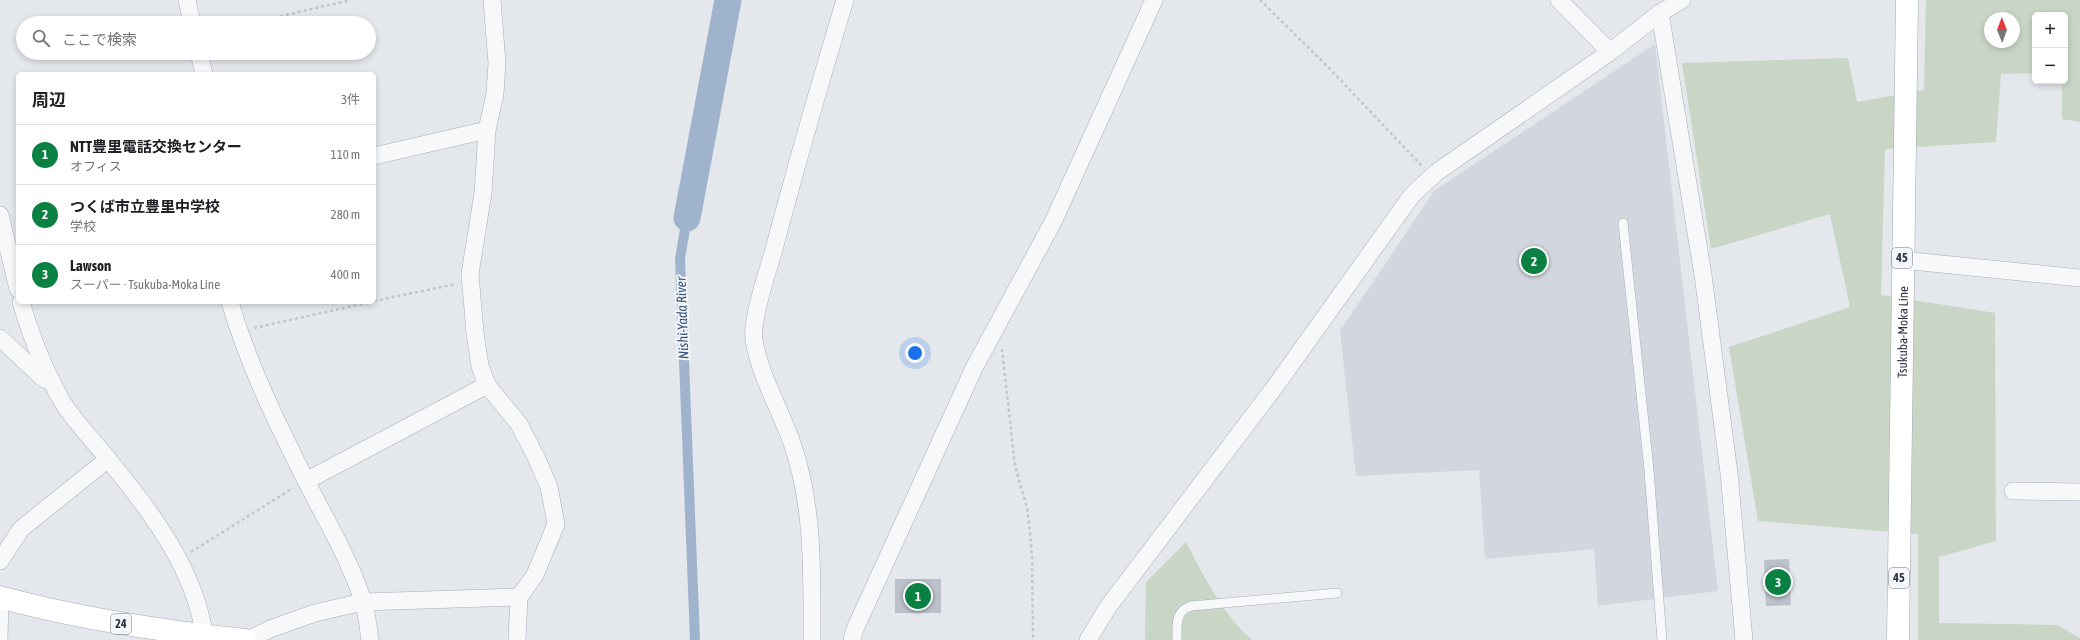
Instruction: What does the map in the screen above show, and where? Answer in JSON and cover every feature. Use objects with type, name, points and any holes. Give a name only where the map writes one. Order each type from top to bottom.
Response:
[{"type":"main road","name":"Tsukuba-Moka Line","points":[[1898,640],[1906,0]]},
{"type":"main road","name":"24","points":[[2,598],[101,620],[205,638],[245,640]]},
{"type":"street","points":[[187,0],[190,16]]},
{"type":"street","points":[[492,0],[497,63],[495,94],[487,130],[483,193],[470,281],[480,366],[487,385],[518,424],[536,457],[549,487],[556,524],[535,575],[519,597],[517,640]]},
{"type":"street","points":[[812,640],[810,531],[803,489],[792,444],[763,371],[754,338],[758,305],[793,174],[845,0]]},
{"type":"street","points":[[852,640],[855,629],[974,368],[1053,222],[1154,0]]},
{"type":"street","points":[[1559,0],[1610,52]]},
{"type":"street","points":[[1088,640],[1108,607],[1274,388],[1412,195],[1432,177],[1610,52],[1660,13],[1682,0]]},
{"type":"street","points":[[1660,13],[1703,275],[1728,465],[1744,640]]},
{"type":"street","points":[[201,60],[204,72]]},
{"type":"street","points":[[376,156],[487,130]]},
{"type":"street","points":[[0,215],[16,279]]},
{"type":"street","points":[[1902,260],[2080,278]]},
{"type":"street","points":[[23,304],[45,369],[64,404],[137,494],[178,560],[198,603],[205,638]]},
{"type":"street","points":[[231,304],[238,332],[259,383],[306,481],[344,552],[363,602],[370,640]]},
{"type":"street","points":[[0,338],[44,379],[51,381]]},
{"type":"street","points":[[306,481],[487,385]]},
{"type":"street","points":[[0,561],[10,543],[21,529],[108,459]]},
{"type":"street","points":[[2013,492],[2080,492]]},
{"type":"street","points":[[248,640],[270,629],[315,613],[363,602],[519,597]]},
{"type":"lane","points":[[1622,224],[1649,470],[1662,640]]},
{"type":"lane","points":[[1177,640],[1177,618],[1184,608],[1191,606],[1337,594]]},
{"type":"lane","points":[[2,598],[3,640]]},
{"type":"path","points":[[281,16],[351,0]]},
{"type":"path","points":[[1260,0],[1327,66],[1432,177]]},
{"type":"path","points":[[376,301],[470,281]]},
{"type":"path","points":[[238,332],[362,304]]},
{"type":"path","points":[[996,328],[1001,344],[1015,466],[1027,508],[1032,557],[1033,640]]},
{"type":"path","points":[[178,560],[306,481]]},
{"type":"shaded area","points":[[1655,44],[1718,591],[1598,606],[1594,549],[1485,559],[1479,470],[1356,476],[1340,331],[1434,191]]},
{"type":"green space","points":[[1926,0],[2080,0],[2080,122],[2062,119],[2062,84],[2068,84],[2068,12],[2032,12],[2032,73],[2001,74],[1996,142],[1885,149],[1881,295],[1995,313],[1996,541],[1939,557],[1939,623],[2057,625],[2080,638],[2080,640],[1918,640],[1918,534],[1758,521],[1729,347],[1850,307],[1830,214],[1711,249],[1682,63],[1848,58],[1857,102],[1924,90]]},
{"type":"green space","points":[[1186,542],[1223,607],[1252,640],[1145,640],[1146,582]]},
{"type":"water","points":[[688,180],[698,182],[685,259],[700,640],[690,640],[675,259]]},
{"type":"building","points":[[1789,559],[1791,605],[1766,606],[1764,560]]},
{"type":"building","points":[[895,579],[941,579],[941,613],[895,613]]},
{"type":"waterway","name":"Nishi-Yada River","points":[[687,218],[728,0]]},
{"type":"place","name":"つくば市立豊里中学校","points":[[1534,261]]},
{"type":"place","name":"Lawson","points":[[1778,582]]},
{"type":"place","name":"NTT豊里電話交換センター","points":[[918,596]]}]
